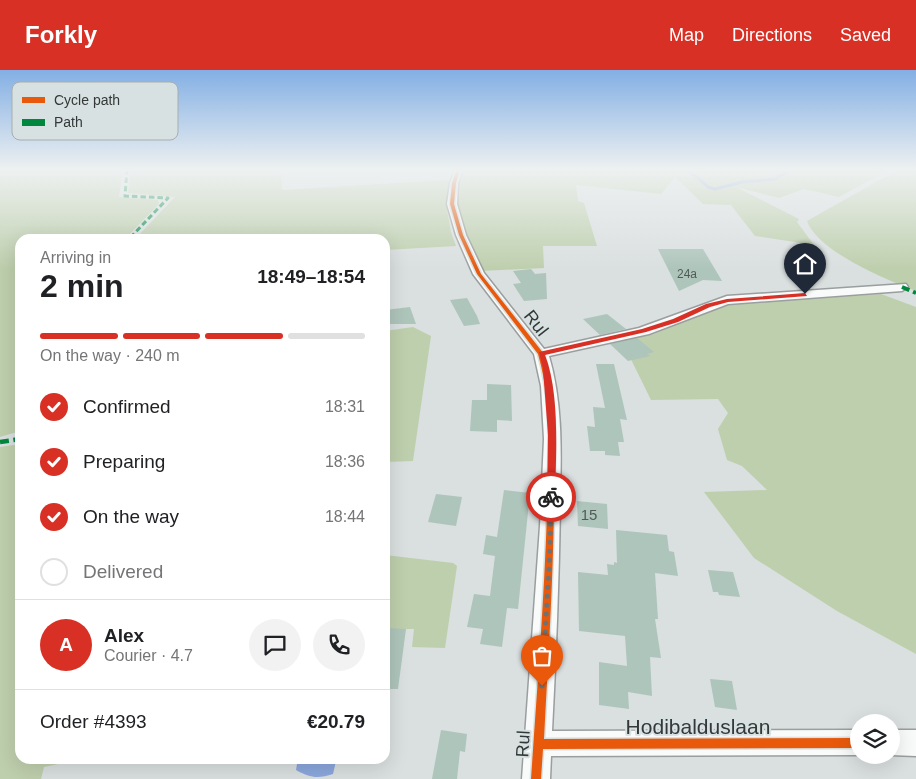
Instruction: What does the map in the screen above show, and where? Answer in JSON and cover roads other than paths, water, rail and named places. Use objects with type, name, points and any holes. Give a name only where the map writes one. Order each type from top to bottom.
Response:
[{"type":"street","name":"Rul","points":[[452,202],[465,243],[479,274],[541,354],[547,369],[552,435],[550,550],[536,779]]},
{"type":"street","name":"Rul","points":[[541,354],[643,331],[727,300],[902,287]]},
{"type":"street","name":"Hodibalduslaan","points":[[538,744],[850,743]]},
{"type":"street","points":[[900,743],[916,743]]},
{"type":"water","points":[[297,764],[335,764],[333,774],[323,777],[306,775],[296,770]]}]
